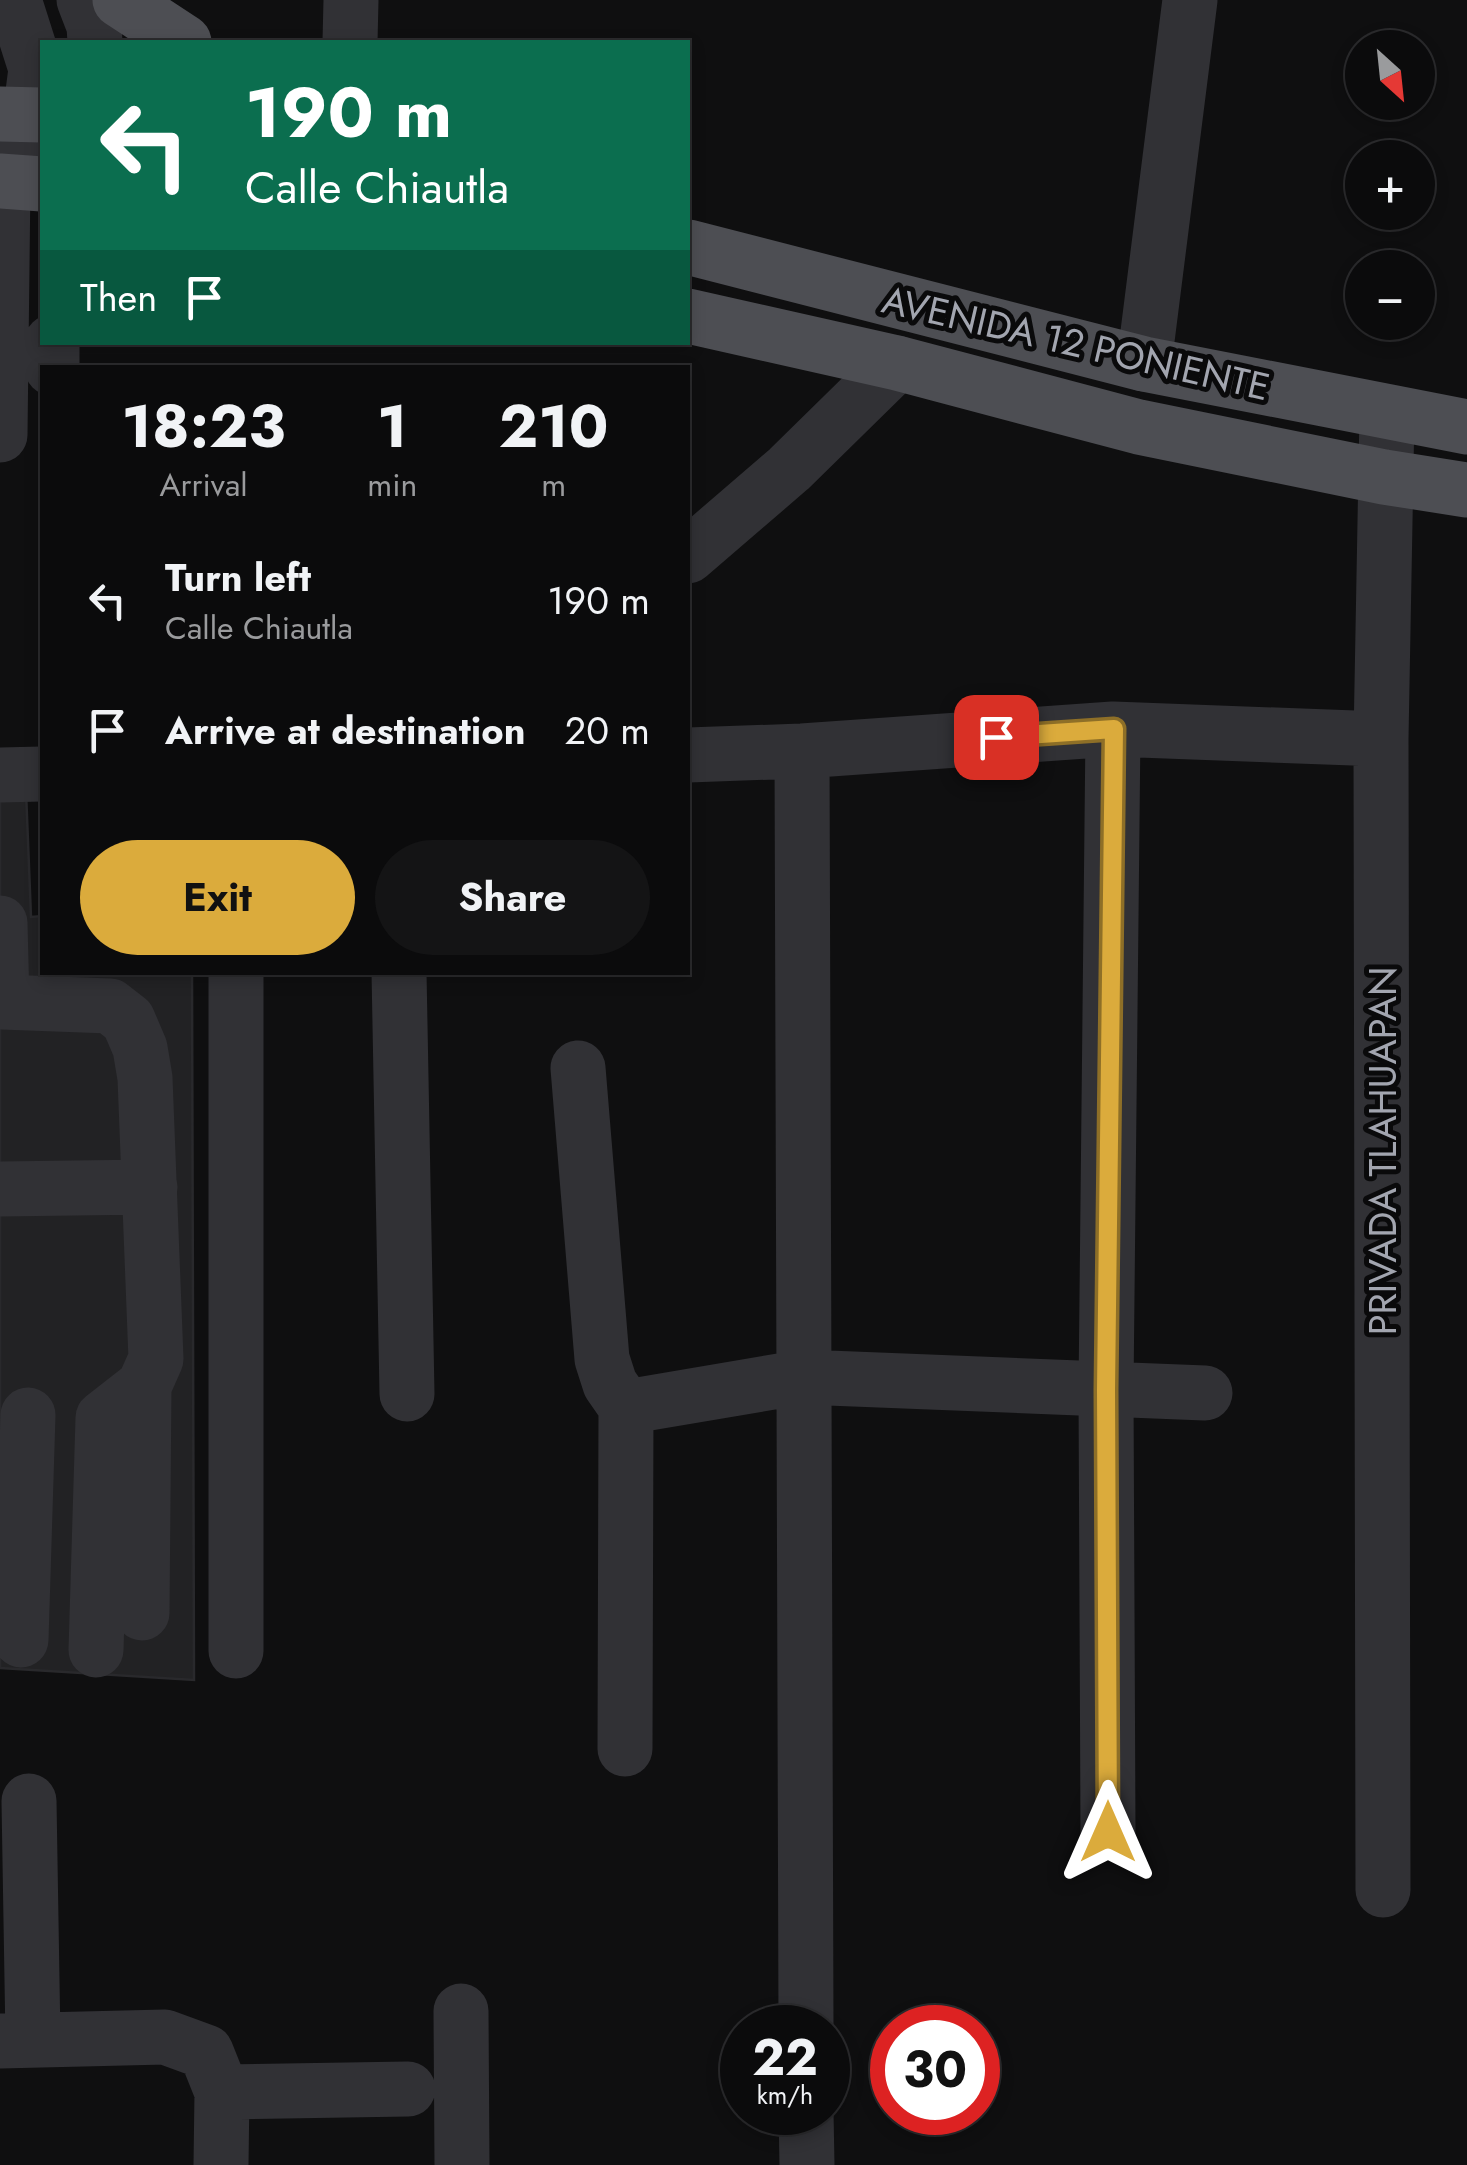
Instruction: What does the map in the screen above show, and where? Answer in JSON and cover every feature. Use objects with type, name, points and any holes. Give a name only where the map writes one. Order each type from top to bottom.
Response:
[{"type":"main road","points":[[120,0],[181,40]]},
{"type":"main road","name":"AVENIDA 12 PONIENTE","points":[[690,248],[1144,364],[1467,427]]},
{"type":"main road","name":"AVENIDA 12 PONIENTE","points":[[690,316],[897,363],[1140,427],[1467,490]]},
{"type":"street","points":[[0,435],[15,182],[24,115],[36,69],[14,0]]},
{"type":"street","points":[[84,0],[95,40]]},
{"type":"street","points":[[350,40],[351,0]]},
{"type":"street","points":[[1144,364],[1190,0]]},
{"type":"street","points":[[690,554],[789,470],[897,363]]},
{"type":"street","name":"PRIVADA TLAHUAPAN","points":[[1383,1890],[1381,738],[1388,413]]},
{"type":"street","points":[[690,755],[1114,729],[1381,738]]},
{"type":"street","points":[[1108,1832],[1106,1390],[1114,729]]},
{"type":"street","points":[[802,751],[806,2005]]},
{"type":"street","points":[[0,775],[40,774]]},
{"type":"street","points":[[0,923],[1,1003],[110,1006],[128,1020],[140,1048],[145,1078],[156,1359],[123,1402],[96,1650]]},
{"type":"street","points":[[236,975],[236,1651]]},
{"type":"street","points":[[399,975],[407,1394]]},
{"type":"street","points":[[578,1068],[602,1359],[610,1384],[626,1407],[626,1749]]},
{"type":"street","points":[[0,1189],[150,1187]]},
{"type":"street","points":[[626,1407],[804,1377],[1205,1392]]},
{"type":"street","points":[[21,1640],[14,1415],[123,1402]]},
{"type":"street","points":[[123,1402],[142,1613]]},
{"type":"street","points":[[29,1802],[16,2040],[165,2037],[214,2072],[408,2089]]},
{"type":"street","points":[[460,2012],[462,2165]]},
{"type":"street","points":[[214,2072],[222,2165]]},
{"type":"street","points":[[806,2135],[806,2165]]},
{"type":"building","points":[[26,791],[31,917],[40,916],[40,975],[192,975],[194,1680],[0,1668],[0,792]]},
{"type":"route","points":[[996,737],[1114,729],[1106,1390],[1108,1832]]}]
